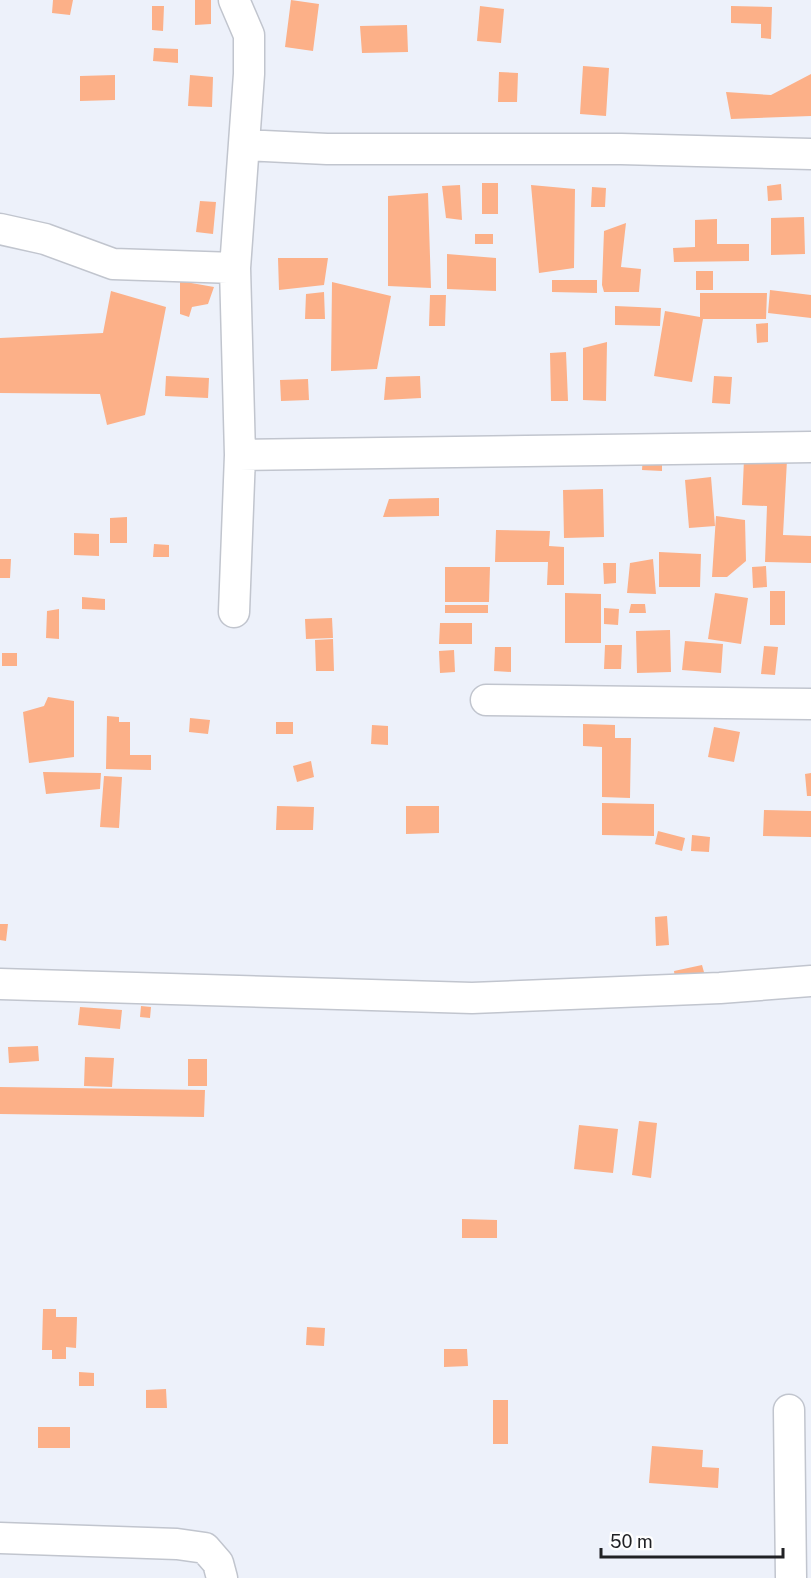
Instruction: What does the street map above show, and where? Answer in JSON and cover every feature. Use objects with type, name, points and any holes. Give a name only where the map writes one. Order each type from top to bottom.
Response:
[{"type":"street","points":[[234,0],[249,35],[249,75],[235,268],[240,454],[234,612]]},
{"type":"street","points":[[244,145],[327,149],[621,149],[811,154]]},
{"type":"street","points":[[0,229],[45,239],[113,264],[235,268]]},
{"type":"street","points":[[240,454],[811,447]]},
{"type":"street","points":[[486,699],[811,704]]},
{"type":"street","points":[[0,984],[472,998],[720,988],[811,981]]},
{"type":"street","points":[[789,1410],[791,1578]]},
{"type":"street","points":[[0,1538],[177,1544],[205,1548],[218,1563],[222,1578]]},
{"type":"building","points":[[53,0],[73,0],[70,15],[52,13]]},
{"type":"building","points":[[195,0],[211,0],[211,24],[195,25]]},
{"type":"building","points":[[291,0],[319,4],[313,51],[285,47]]},
{"type":"building","points":[[152,6],[164,6],[163,31],[152,30]]},
{"type":"building","points":[[480,6],[504,9],[501,43],[477,41]]},
{"type":"building","points":[[731,6],[772,7],[771,39],[761,38],[761,24],[731,23]]},
{"type":"building","points":[[407,25],[408,52],[362,53],[360,26]]},
{"type":"building","points":[[154,48],[178,49],[178,63],[153,61]]},
{"type":"building","points":[[583,66],[609,68],[606,116],[580,114]]},
{"type":"building","points":[[499,72],[518,73],[517,102],[498,102]]},
{"type":"building","points":[[811,74],[811,116],[731,119],[726,92],[771,95]]},
{"type":"building","points":[[115,75],[115,100],[80,101],[80,76]]},
{"type":"building","points":[[190,75],[213,77],[212,107],[188,106]]},
{"type":"building","points":[[482,183],[498,183],[498,214],[482,214]]},
{"type":"building","points":[[781,184],[782,200],[768,201],[767,186]]},
{"type":"building","points":[[460,185],[462,220],[446,218],[442,186]]},
{"type":"building","points":[[531,185],[575,189],[574,268],[539,273]]},
{"type":"building","points":[[592,187],[606,188],[605,207],[591,207]]},
{"type":"building","points":[[428,193],[431,288],[388,286],[388,196]]},
{"type":"building","points":[[200,201],[216,202],[213,234],[196,232]]},
{"type":"building","points":[[804,217],[805,254],[771,255],[771,218]]},
{"type":"building","points":[[717,219],[717,244],[749,244],[749,261],[674,262],[673,248],[695,247],[695,220]]},
{"type":"building","points":[[626,223],[621,267],[641,269],[639,292],[604,292],[602,285],[604,231]]},
{"type":"building","points":[[475,234],[493,234],[493,244],[475,244]]},
{"type":"building","points":[[447,254],[496,258],[496,291],[447,289]]},
{"type":"building","points":[[278,258],[328,258],[324,285],[279,290]]},
{"type":"building","points":[[696,271],[713,271],[713,290],[696,290]]},
{"type":"building","points":[[552,280],[597,280],[597,293],[552,292]]},
{"type":"building","points":[[180,281],[214,287],[208,304],[192,307],[189,317],[180,314]]},
{"type":"building","points":[[332,282],[391,296],[377,369],[331,371]]},
{"type":"building","points":[[770,290],[811,295],[811,318],[768,313]]},
{"type":"building","points":[[111,291],[166,307],[145,415],[107,425],[100,394],[0,393],[0,338],[103,333]]},
{"type":"building","points":[[324,292],[325,319],[305,319],[306,294]]},
{"type":"building","points":[[700,293],[767,293],[766,319],[703,319],[692,382],[654,376],[665,311],[700,317]]},
{"type":"building","points":[[430,295],[446,295],[445,326],[429,326]]},
{"type":"building","points":[[615,306],[661,308],[660,326],[615,325]]},
{"type":"building","points":[[768,323],[768,342],[757,343],[756,324]]},
{"type":"building","points":[[607,342],[606,401],[583,400],[583,348]]},
{"type":"building","points":[[566,352],[568,401],[551,401],[550,353]]},
{"type":"building","points":[[166,376],[209,378],[208,398],[165,396]]},
{"type":"building","points":[[420,376],[421,398],[384,400],[386,377]]},
{"type":"building","points":[[714,376],[732,377],[730,404],[712,403]]},
{"type":"building","points":[[308,379],[309,400],[281,401],[280,380]]},
{"type":"building","points":[[643,454],[662,455],[662,471],[642,470]]},
{"type":"building","points":[[744,459],[787,460],[783,535],[811,536],[811,563],[765,562],[767,506],[742,505]]},
{"type":"building","points":[[711,477],[715,526],[689,528],[685,480]]},
{"type":"building","points":[[603,489],[604,537],[564,538],[563,490]]},
{"type":"building","points":[[439,498],[439,516],[383,517],[389,499]]},
{"type":"building","points":[[716,516],[745,520],[746,561],[727,577],[712,577]]},
{"type":"building","points":[[127,517],[127,543],[110,543],[110,518]]},
{"type":"building","points":[[496,530],[550,531],[549,546],[564,547],[564,585],[547,585],[548,562],[495,562]]},
{"type":"building","points":[[74,533],[99,534],[99,556],[74,555]]},
{"type":"building","points":[[154,544],[169,545],[169,557],[153,557]]},
{"type":"building","points":[[659,552],[701,554],[700,587],[659,587]]},
{"type":"building","points":[[0,559],[11,559],[10,578],[0,578]]},
{"type":"building","points":[[653,559],[656,594],[627,593],[630,563]]},
{"type":"building","points":[[603,563],[616,563],[616,583],[604,584]]},
{"type":"building","points":[[766,566],[767,587],[753,588],[752,567]]},
{"type":"building","points":[[445,567],[490,567],[489,602],[445,602]]},
{"type":"building","points":[[770,591],[785,591],[785,625],[770,625]]},
{"type":"building","points":[[565,593],[601,594],[601,643],[565,643]]},
{"type":"building","points":[[715,593],[748,598],[741,644],[708,639]]},
{"type":"building","points":[[82,597],[105,599],[105,610],[82,609]]},
{"type":"building","points":[[631,604],[645,604],[646,613],[629,613]]},
{"type":"building","points":[[445,605],[488,605],[488,613],[445,613]]},
{"type":"building","points":[[604,608],[619,609],[618,625],[604,624]]},
{"type":"building","points":[[59,609],[59,639],[46,638],[47,611]]},
{"type":"building","points":[[332,618],[333,638],[306,639],[305,619]]},
{"type":"building","points":[[440,623],[472,623],[472,644],[439,644]]},
{"type":"building","points":[[670,630],[671,672],[637,673],[636,631]]},
{"type":"building","points":[[333,639],[334,671],[316,671],[315,640]]},
{"type":"building","points":[[685,641],[723,644],[721,673],[682,670]]},
{"type":"building","points":[[605,645],[622,645],[621,669],[604,669]]},
{"type":"building","points":[[764,646],[778,647],[775,675],[761,674]]},
{"type":"building","points":[[495,647],[511,647],[511,672],[494,671]]},
{"type":"building","points":[[454,650],[455,672],[440,673],[439,651]]},
{"type":"building","points":[[2,653],[17,653],[17,666],[2,666]]},
{"type":"building","points":[[48,697],[74,701],[74,757],[29,763],[23,712],[44,706]]},
{"type":"building","points":[[107,716],[119,717],[119,722],[130,722],[130,755],[151,755],[151,770],[106,769]]},
{"type":"building","points":[[190,718],[210,720],[208,734],[189,732]]},
{"type":"building","points":[[276,722],[293,722],[293,734],[276,734]]},
{"type":"building","points":[[583,724],[615,725],[615,738],[631,738],[630,798],[602,797],[602,747],[583,746]]},
{"type":"building","points":[[372,725],[388,726],[388,745],[371,744]]},
{"type":"building","points":[[714,727],[740,732],[734,762],[708,757]]},
{"type":"building","points":[[311,761],[314,777],[297,782],[293,766]]},
{"type":"building","points":[[43,772],[101,773],[100,789],[46,794]]},
{"type":"building","points":[[811,773],[811,796],[807,796],[805,774]]},
{"type":"building","points":[[104,776],[122,777],[119,828],[100,827]]},
{"type":"building","points":[[602,803],[654,804],[654,836],[602,835]]},
{"type":"building","points":[[277,806],[314,807],[313,830],[276,830]]},
{"type":"building","points":[[406,806],[439,806],[439,833],[406,834]]},
{"type":"building","points":[[764,810],[811,811],[811,837],[763,836]]},
{"type":"building","points":[[658,831],[685,838],[682,851],[655,844]]},
{"type":"building","points":[[692,835],[710,837],[709,852],[691,851]]},
{"type":"building","points":[[667,916],[669,945],[656,946],[655,917]]},
{"type":"building","points":[[0,924],[8,924],[6,941],[0,940]]},
{"type":"building","points":[[702,965],[707,983],[676,986],[674,971]]},
{"type":"building","points":[[141,1006],[151,1007],[150,1018],[140,1017]]},
{"type":"building","points":[[80,1007],[122,1010],[120,1029],[78,1025]]},
{"type":"building","points":[[38,1046],[39,1061],[9,1063],[8,1047]]},
{"type":"building","points":[[85,1057],[114,1058],[112,1087],[84,1086]]},
{"type":"building","points":[[188,1059],[207,1059],[207,1086],[188,1086]]},
{"type":"building","points":[[0,1087],[205,1090],[204,1117],[0,1114]]},
{"type":"building","points":[[639,1121],[657,1123],[651,1178],[632,1175]]},
{"type":"building","points":[[579,1125],[618,1129],[613,1173],[574,1169]]},
{"type":"building","points":[[462,1219],[497,1220],[497,1238],[462,1238]]},
{"type":"building","points":[[43,1309],[56,1309],[56,1317],[77,1317],[76,1348],[66,1347],[66,1359],[52,1359],[52,1350],[42,1350]]},
{"type":"building","points":[[307,1327],[325,1328],[324,1346],[306,1345]]},
{"type":"building","points":[[444,1349],[467,1349],[468,1366],[444,1367]]},
{"type":"building","points":[[79,1372],[94,1373],[94,1386],[79,1386]]},
{"type":"building","points":[[166,1389],[167,1408],[146,1408],[146,1390]]},
{"type":"building","points":[[493,1400],[508,1400],[508,1444],[493,1444]]},
{"type":"building","points":[[38,1427],[70,1427],[70,1448],[38,1448]]},
{"type":"building","points":[[652,1446],[703,1450],[702,1467],[719,1468],[718,1488],[649,1483]]}]
